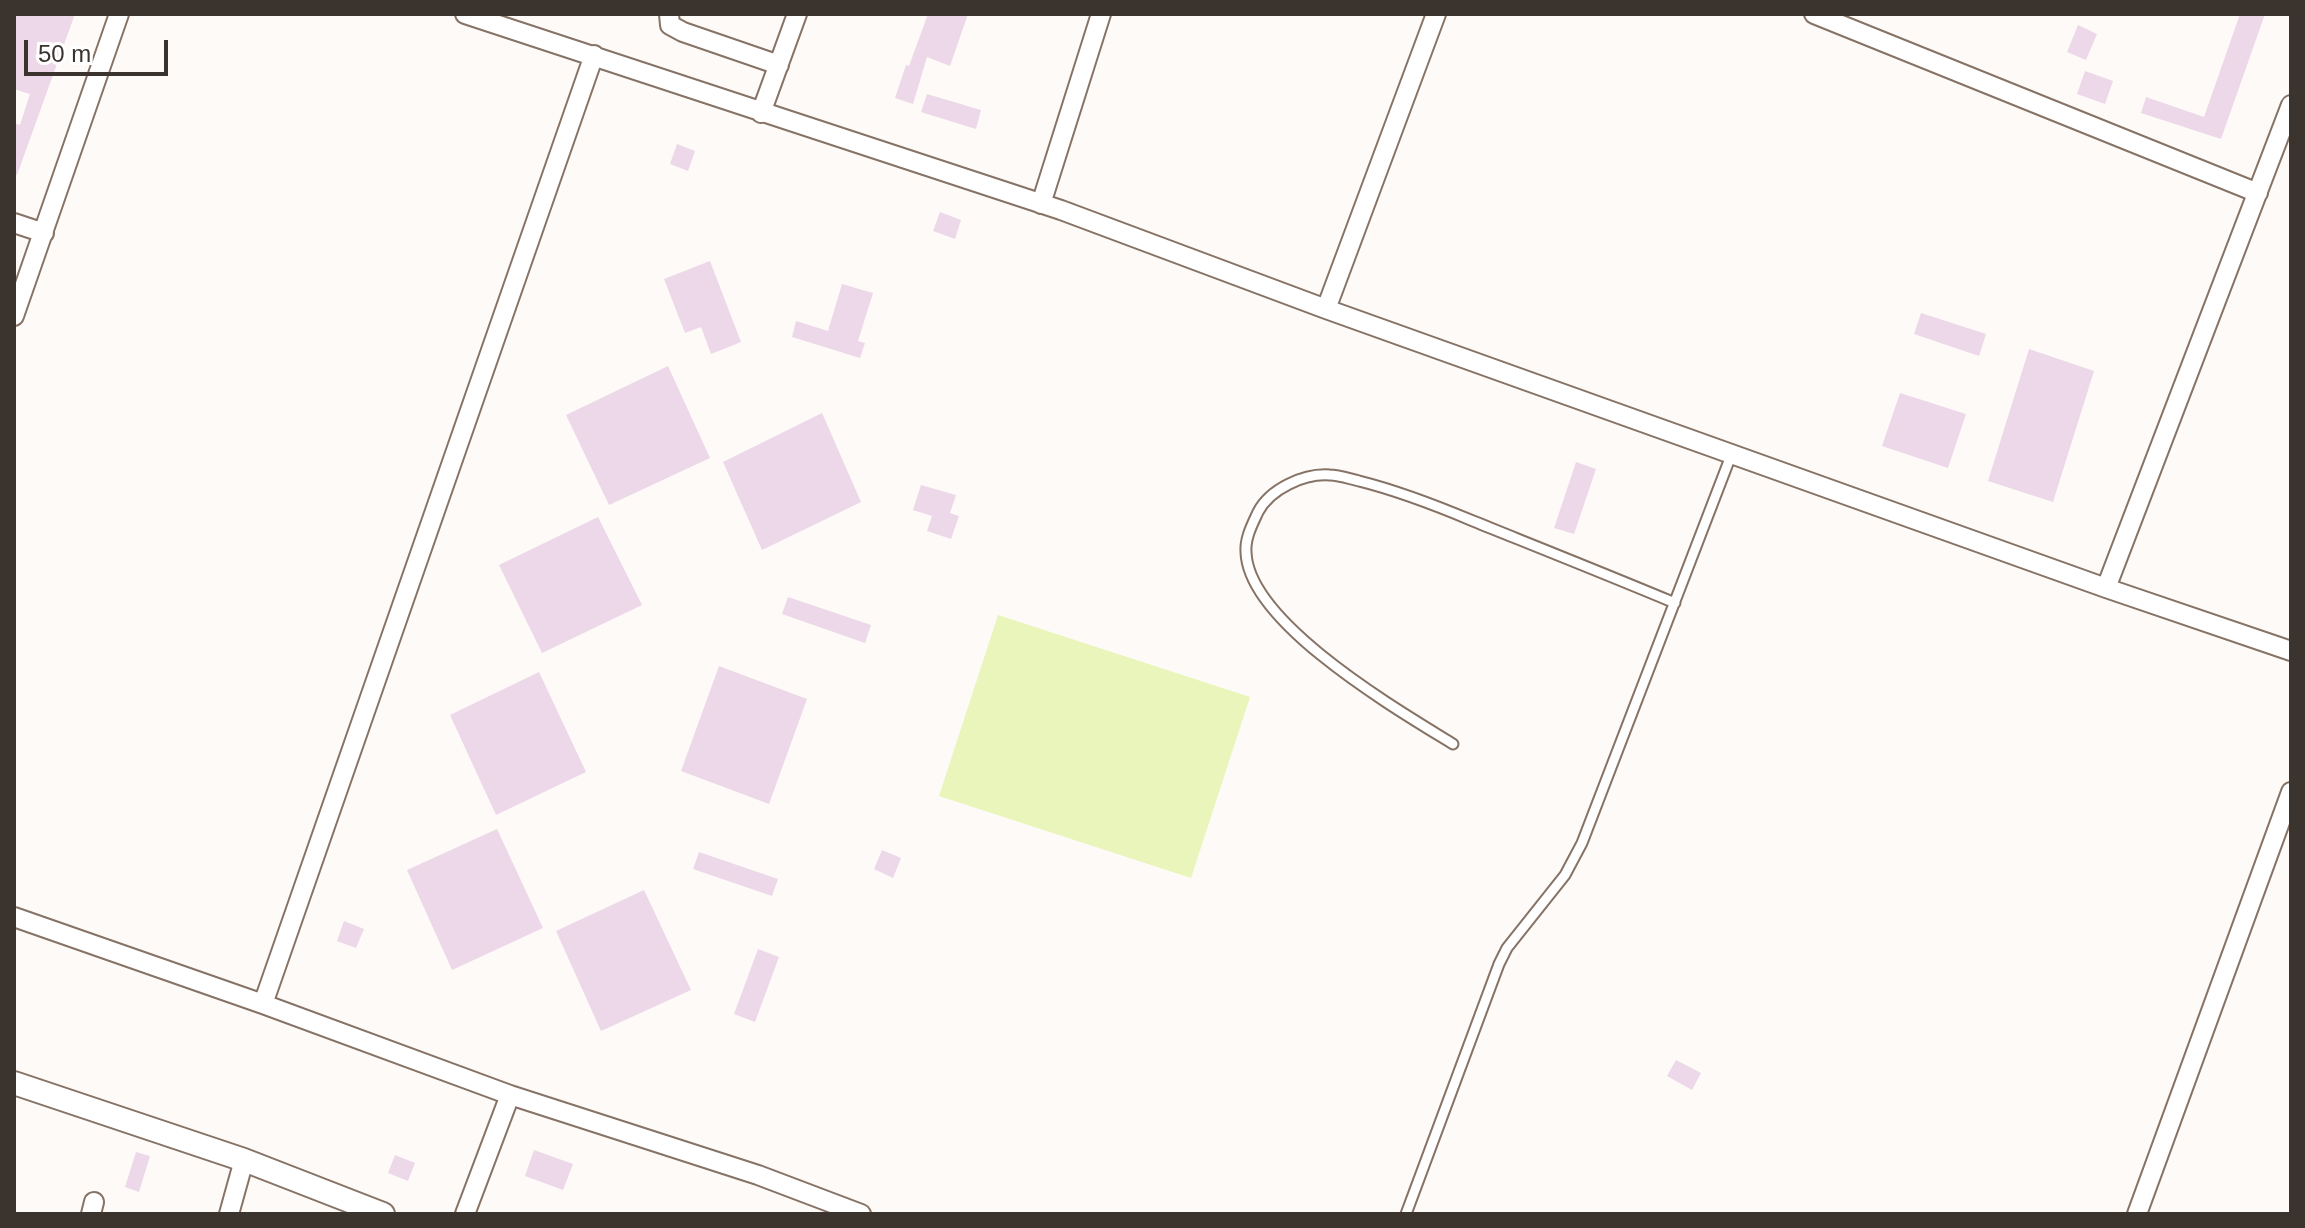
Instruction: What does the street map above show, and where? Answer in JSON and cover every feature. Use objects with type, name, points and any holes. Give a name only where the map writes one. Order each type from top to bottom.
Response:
[{"type":"street","points":[[14,316],[119,14]]},
{"type":"street","points":[[464,14],[1041,204],[2106,588],[2291,651]]},
{"type":"street","points":[[669,14],[670,25],[683,32],[779,65]]},
{"type":"street","points":[[761,113],[797,14]]},
{"type":"street","points":[[1041,204],[1101,14]]},
{"type":"street","points":[[1326,309],[1436,14]]},
{"type":"street","points":[[1814,14],[2258,193]]},
{"type":"street","points":[[263,1004],[594,55]]},
{"type":"street","points":[[2106,588],[2291,105]]},
{"type":"street","points":[[14,223],[44,233]]},
{"type":"street","points":[[2137,1214],[2291,792]]},
{"type":"street","points":[[14,917],[510,1095],[758,1175],[861,1214]]},
{"type":"street","points":[[14,1083],[244,1160],[383,1214]]},
{"type":"street","points":[[465,1214],[510,1095]]},
{"type":"street","points":[[229,1214],[244,1160]]},
{"type":"lane","points":[[1406,1214],[1499,964],[1507,948],[1565,875],[1582,843],[1732,453]]},
{"type":"lane","points":[[1453,744],[1363,689],[1324,659],[1266,603],[1251,575],[1246,553],[1249,530],[1262,506],[1287,485],[1308,477],[1330,475],[1398,490],[1675,603]]},
{"type":"green space","points":[[998,615],[1250,697],[1191,878],[939,796]]},
{"type":"building","points":[[14,14],[75,14],[17,175],[14,174],[14,123],[20,125],[30,94],[14,89]]},
{"type":"building","points":[[928,14],[968,14],[950,66],[927,57],[913,104],[895,98]]},
{"type":"building","points":[[2240,14],[2265,14],[2221,139],[2141,113],[2146,97],[2204,117]]},
{"type":"building","points":[[2078,25],[2097,34],[2086,60],[2067,52]]},
{"type":"building","points":[[2085,71],[2113,81],[2105,104],[2077,94]]},
{"type":"building","points":[[927,94],[981,110],[976,129],[921,112]]},
{"type":"building","points":[[677,144],[695,151],[688,171],[670,164]]},
{"type":"building","points":[[940,212],[961,220],[955,239],[933,231]]},
{"type":"building","points":[[710,261],[741,342],[711,354],[701,327],[685,333],[664,279]]},
{"type":"building","points":[[842,284],[873,293],[858,341],[865,343],[860,358],[792,337],[796,321],[828,331]]},
{"type":"building","points":[[1921,313],[1986,334],[1979,356],[1914,334]]},
{"type":"building","points":[[2029,349],[2094,371],[2053,502],[1988,481]]},
{"type":"building","points":[[668,366],[710,458],[609,505],[566,415]]},
{"type":"building","points":[[1900,393],[1966,414],[1948,468],[1882,446]]},
{"type":"building","points":[[822,413],[861,502],[762,550],[723,462]]},
{"type":"building","points":[[1576,462],[1596,469],[1574,534],[1554,528]]},
{"type":"building","points":[[921,485],[956,495],[950,513],[959,516],[951,539],[927,531],[932,516],[913,510]]},
{"type":"building","points":[[598,517],[642,605],[542,653],[499,565]]},
{"type":"building","points":[[788,597],[871,625],[865,643],[782,614]]},
{"type":"building","points":[[719,666],[807,699],[769,804],[681,771]]},
{"type":"building","points":[[539,672],[586,772],[496,815],[450,715]]},
{"type":"building","points":[[497,829],[543,928],[452,970],[407,870]]},
{"type":"building","points":[[882,850],[901,858],[893,878],[874,869]]},
{"type":"building","points":[[699,852],[778,879],[772,896],[693,869]]},
{"type":"building","points":[[644,890],[691,990],[601,1031],[556,931]]},
{"type":"building","points":[[344,921],[364,929],[356,948],[337,941]]},
{"type":"building","points":[[758,949],[779,957],[755,1022],[734,1014]]},
{"type":"building","points":[[1676,1060],[1701,1073],[1692,1090],[1667,1076]]},
{"type":"building","points":[[534,1150],[573,1164],[563,1190],[525,1176]]},
{"type":"building","points":[[136,1152],[150,1156],[139,1192],[125,1187]]},
{"type":"building","points":[[395,1155],[415,1163],[408,1181],[388,1173]]}]
